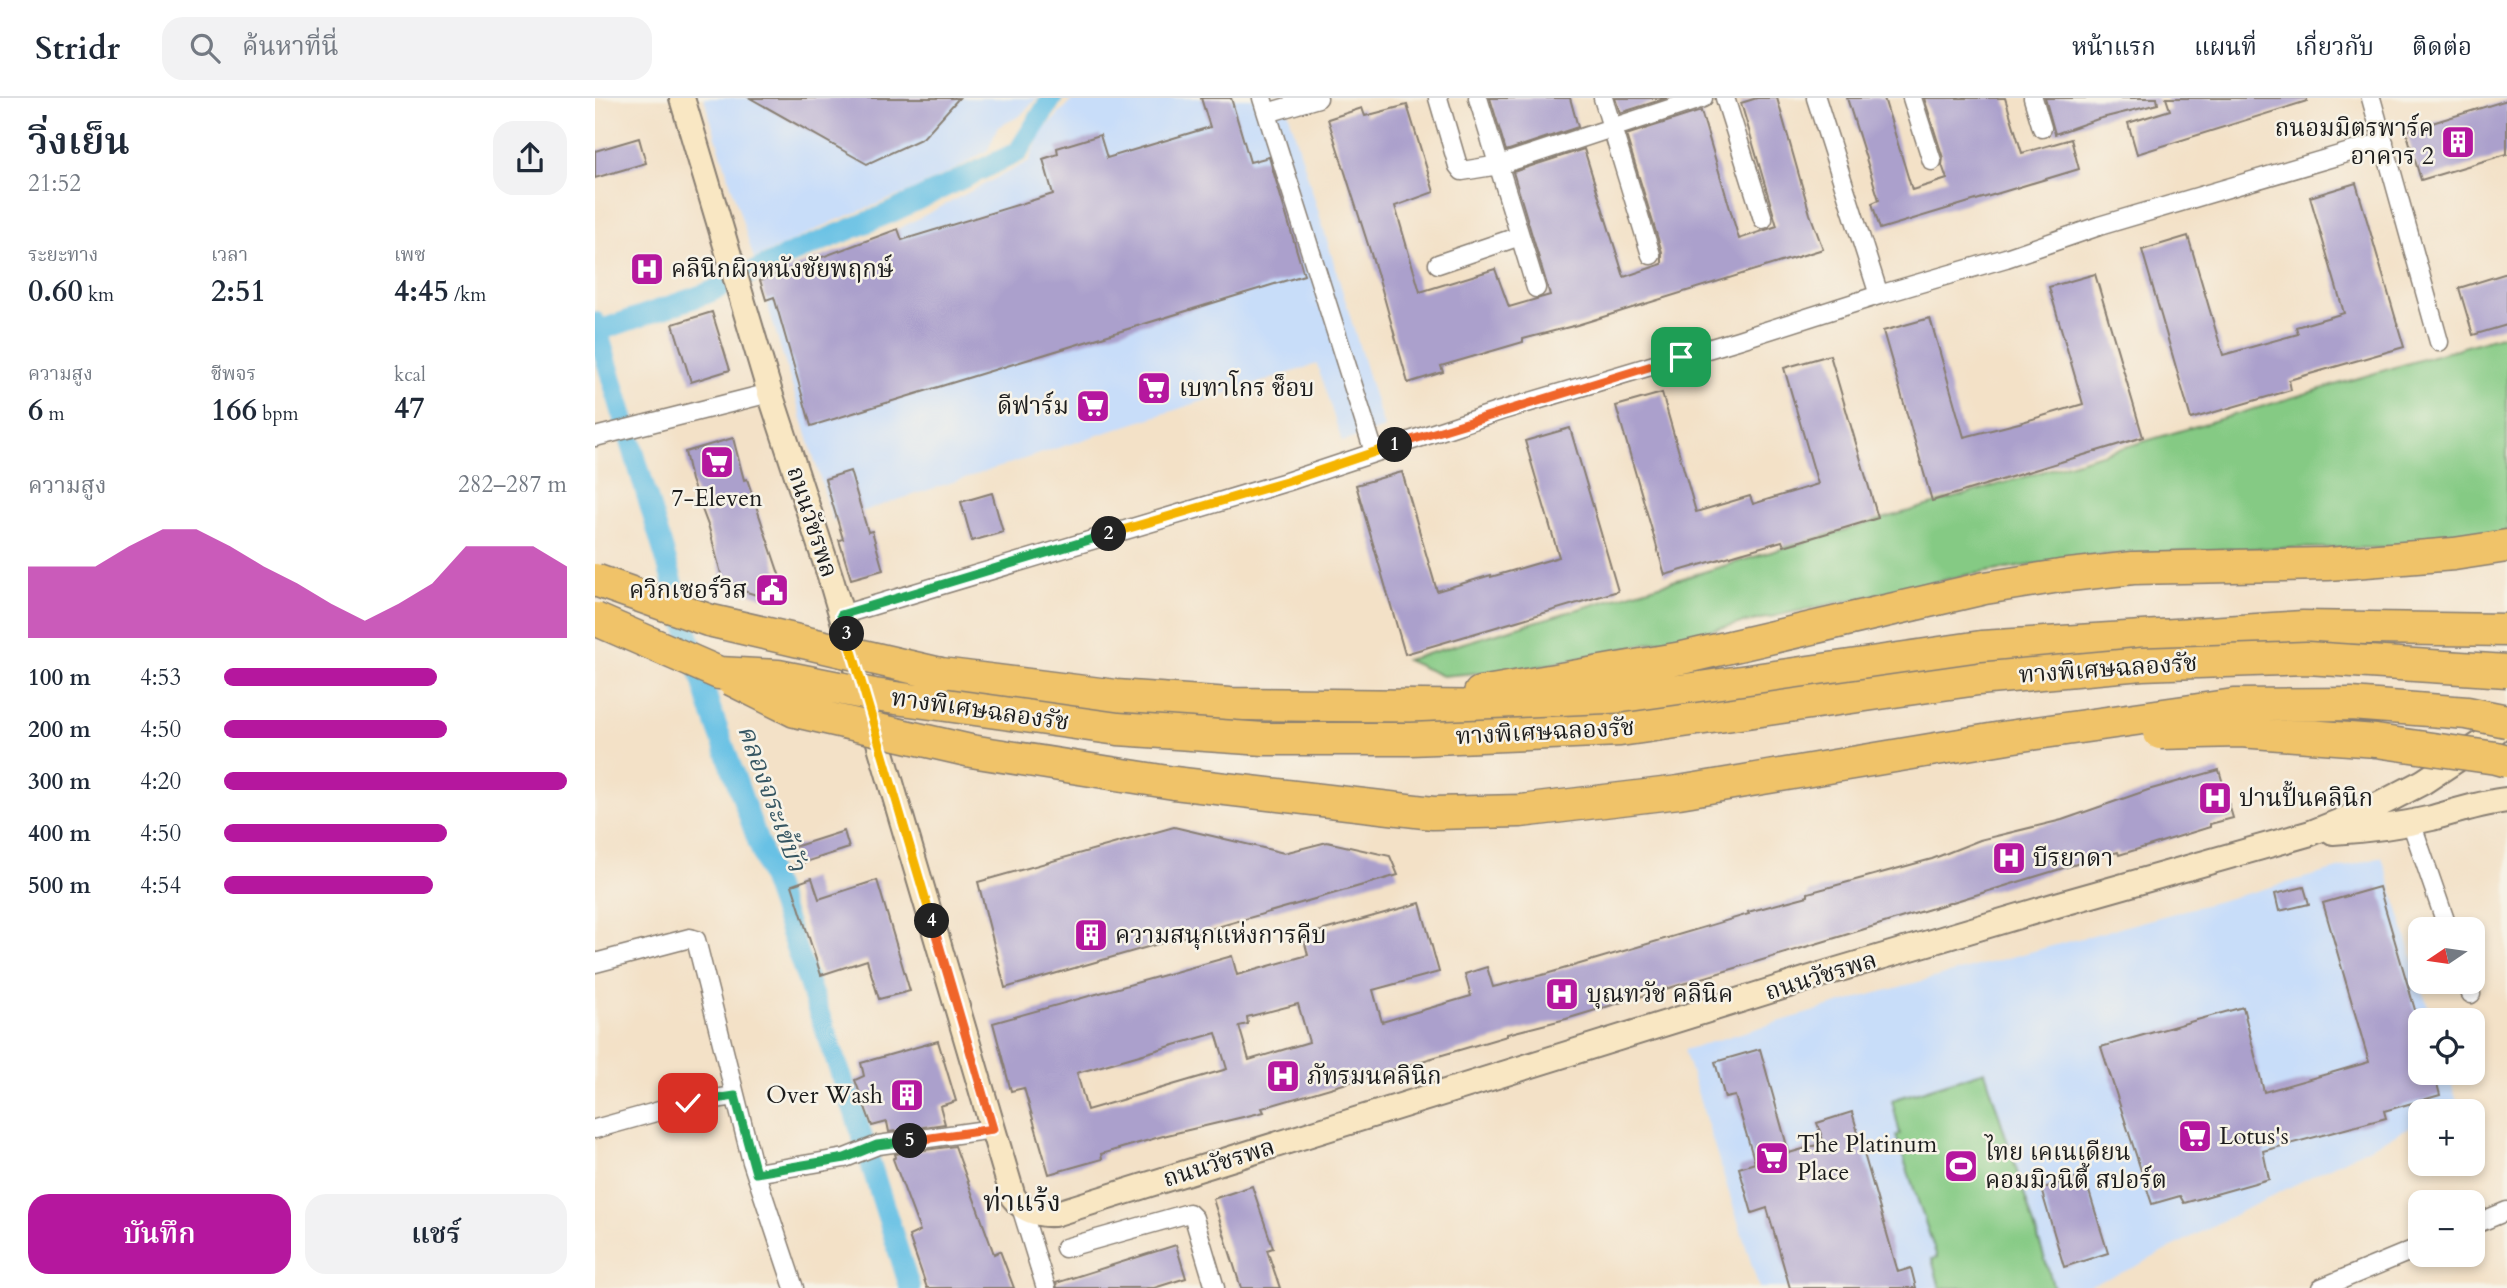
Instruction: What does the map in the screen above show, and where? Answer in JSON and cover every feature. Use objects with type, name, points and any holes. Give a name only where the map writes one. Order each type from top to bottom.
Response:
[{"type":"highway","points":[[1425,708],[1490,690],[1682,657],[1985,588],[2133,568],[2328,564],[2455,554],[2507,546]]},
{"type":"highway","name":"ทางพิเศษฉลองรัช","points":[[595,580],[708,620],[940,674],[1115,696],[1230,704],[1515,707],[1611,700],[1981,647],[2303,627],[2507,630]]},
{"type":"highway","name":"ทางพิเศษฉลองรัช","points":[[595,619],[719,673],[778,676],[874,695],[1118,729],[1264,739],[1411,739],[1620,730],[1978,679],[2142,664],[2307,658],[2507,671]]},
{"type":"highway","points":[[719,673],[795,711],[971,751],[1174,783],[1433,813],[1521,811],[1679,792],[2007,737],[2234,705],[2351,704],[2467,713],[2507,721]]},
{"type":"highway","points":[[2007,737],[2240,731],[2376,741],[2507,761]]},
{"type":"main road","name":"ถนนวัชรพล","points":[[682,98],[770,393],[841,615],[1013,1197],[1021,1207],[1043,1215],[1054,1214],[1830,972],[2311,833],[2371,808],[2423,782],[2485,741],[2507,721]]},
{"type":"main road","points":[[2311,833],[2362,830],[2411,822],[2484,803],[2507,800]]},
{"type":"street","points":[[1318,98],[1264,105],[1374,452]]},
{"type":"street","points":[[1438,98],[1462,171],[1499,165],[1703,98]]},
{"type":"street","points":[[1478,98],[1536,288]]},
{"type":"street","points":[[1603,98],[1651,255]]},
{"type":"street","points":[[1725,98],[1763,219]]},
{"type":"street","points":[[1816,98],[1879,295]]},
{"type":"street","points":[[1912,98],[1932,161]]},
{"type":"street","points":[[2033,98],[2042,128]]},
{"type":"street","points":[[2371,98],[2439,342]]},
{"type":"street","points":[[841,615],[1286,482],[1374,452],[2006,258],[2099,226],[2384,142]]},
{"type":"street","points":[[1438,264],[1520,236]]},
{"type":"street","points":[[603,436],[770,393]]},
{"type":"street","points":[[2411,822],[2444,917]]},
{"type":"street","points":[[595,963],[690,938],[696,940],[756,1173],[794,1288]]},
{"type":"street","points":[[595,1129],[688,1103],[735,1096]]},
{"type":"street","points":[[756,1173],[845,1158],[877,1145],[993,1129]]},
{"type":"street","points":[[1021,1207],[1046,1288]]},
{"type":"street","points":[[2485,1220],[2507,1210]]},
{"type":"street","points":[[1065,1248],[1189,1213],[1194,1218],[1215,1288]]},
{"type":"street","points":[[2321,1288],[2345,1283],[2408,1253]]},
{"type":"shaded area","points":[[704,98],[1037,98],[1020,116],[998,127],[988,150],[960,167],[754,259]]},
{"type":"shaded area","points":[[1074,98],[1284,98],[1384,428],[1342,442],[1317,364],[833,521],[760,280],[898,229],[1029,161],[1041,133]]},
{"type":"shaded area","points":[[2382,857],[2408,942],[2408,994],[2424,994],[2428,1008],[2408,1008],[2408,1085],[2452,1085],[2456,1099],[2408,1099],[2408,1128],[2133,1268],[2083,1288],[1759,1288],[1684,1050],[1855,999]]},
{"type":"green space","points":[[2507,334],[2507,536],[2403,548],[2265,548],[2098,555],[1967,575],[1533,668],[1442,676],[1406,660]]},
{"type":"green space","name":"ไทย เคเนเดียน คอมมิวนิตี้ สปอร์ต","points":[[1985,1071],[2054,1288],[1940,1288],[1932,1259],[1937,1257],[1896,1136],[1900,1134],[1892,1100]]},
{"type":"building","points":[[750,98],[959,98],[923,138],[867,164]]},
{"type":"building","points":[[1201,98],[1231,98],[1250,162],[1269,157],[1304,275],[811,426],[774,297],[766,300],[760,280],[898,229],[902,240],[1053,194],[1043,159],[1058,154],[1057,148],[1100,135],[1107,158],[1210,127]]},
{"type":"building","points":[[1490,98],[1570,98],[1578,127],[1506,151]]},
{"type":"building","points":[[1615,98],[1667,98],[1620,113]]},
{"type":"building","points":[[1757,98],[1777,98],[1810,214],[1823,249],[1577,325],[1523,339],[1523,342],[1441,366],[1443,372],[1408,383],[1379,279],[1328,119],[1362,108],[1365,116],[1407,105],[1434,192],[1395,206],[1420,292],[1495,269],[1509,307],[1550,295],[1513,172],[1584,149],[1624,277],[1662,264],[1662,252],[1626,135],[1701,111],[1739,239],[1777,226],[1741,103]]},
{"type":"building","points":[[1847,98],[1884,98],[1912,190],[1947,179],[1924,98],[2005,98],[2022,153],[2071,139],[2079,169],[1880,229],[1872,203],[1879,200]]},
{"type":"building","points":[[2045,98],[2157,98],[2158,104],[2098,119],[2055,134]]},
{"type":"building","points":[[2166,98],[2307,98],[2307,101],[2137,154],[2128,123],[2170,110]]},
{"type":"building","name":"ถนอมมิตรพาร์ค อาคาร 2","points":[[2507,100],[2507,154],[2421,180],[2406,131]]},
{"type":"building","points":[[639,138],[646,163],[595,178],[595,151]]},
{"type":"building","points":[[2356,183],[2404,347],[2289,380],[2291,390],[2191,419],[2142,250],[2188,236],[2223,355],[2298,334],[2296,327],[2344,313],[2310,197]]},
{"type":"building","points":[[2507,273],[2507,325],[2473,335],[2459,288]]},
{"type":"building","points":[[2095,274],[2143,437],[1932,501],[1883,331],[1930,318],[1964,437],[2019,423],[2083,404],[2049,287]]},
{"type":"building","points":[[712,312],[730,370],[691,382],[673,324]]},
{"type":"building","points":[[1830,355],[1878,518],[1784,546],[1782,541],[1665,575],[1616,406],[1662,393],[1696,512],[1750,496],[1753,504],[1818,484],[1784,368]]},
{"type":"building","points":[[1570,428],[1618,591],[1405,654],[1356,485],[1402,472],[1437,591],[1491,577],[1559,557],[1525,441]]},
{"type":"building","points":[[733,438],[744,480],[747,479],[785,592],[766,598],[724,585],[709,528],[691,480],[685,452]]},
{"type":"building","points":[[850,471],[868,532],[872,531],[883,570],[851,579],[839,540],[843,539],[825,479]]},
{"type":"building","points":[[992,493],[1003,532],[972,541],[961,502]]},
{"type":"building","points":[[2219,770],[2233,818],[2119,855],[2118,852],[2093,859],[1262,1108],[1264,1112],[1101,1154],[1102,1159],[1049,1174],[1024,1088],[1011,1091],[993,1023],[1232,956],[1237,975],[1308,955],[1303,936],[1420,903],[1439,972],[1373,990],[1382,1022],[1471,996],[1465,974],[1487,967],[1493,987],[1546,974],[1808,896],[1808,893],[1932,859],[1980,840],[2062,820],[2148,790]],"holes":[[[1298,1004],[1309,1042],[1249,1060],[1239,1026],[1248,1024],[1247,1017]],[[1216,1033],[1227,1069],[1087,1110],[1077,1073]]]},
{"type":"building","name":"ความสนุกแห่งการคีบ","points":[[1174,827],[1284,853],[1327,842],[1390,856],[1398,875],[1005,988],[978,882]]},
{"type":"building","points":[[844,831],[849,848],[796,865],[791,848]]},
{"type":"building","points":[[812,878],[819,899],[877,880],[910,991],[879,999],[867,960],[821,975],[792,885]]},
{"type":"building","points":[[2304,887],[2309,904],[2279,911],[2275,894]]},
{"type":"building","points":[[2379,887],[2408,994],[2410,994],[2414,1008],[2408,1008],[2408,1085],[2437,1085],[2440,1095],[2426,1099],[2408,1099],[2408,1104],[2384,1111],[2386,1118],[2263,1151],[2269,1179],[2184,1203],[2180,1196],[2152,1204],[2101,1047],[2243,1007],[2264,1092],[2369,1062],[2323,903]]},
{"type":"building","points":[[938,1041],[956,1101],[940,1106],[945,1124],[889,1132],[887,1122],[872,1126],[855,1080],[864,1076],[861,1063]]},
{"type":"building","points":[[1760,1049],[1789,1153],[1824,1143],[1817,1123],[1852,1112],[1898,1272],[1911,1268],[1916,1288],[1790,1288],[1767,1208],[1752,1213],[1739,1168],[1755,1163],[1735,1096],[1725,1098],[1715,1062]]},
{"type":"building","points":[[955,1146],[994,1254],[1000,1251],[1014,1288],[927,1288],[909,1236],[920,1231],[893,1159],[895,1154]]},
{"type":"building","points":[[2084,1175],[2108,1253],[2064,1267],[2041,1189]]},
{"type":"building","points":[[1252,1186],[1273,1248],[1267,1250],[1280,1288],[1241,1288],[1213,1199]]},
{"type":"building","points":[[1176,1245],[1186,1278],[1154,1288],[1057,1288],[1056,1283]]},
{"type":"waterway","points":[[598,331],[708,293],[795,252],[892,212],[1018,152],[1052,98]]},
{"type":"waterway","name":"คลองจระเข้บัว","points":[[595,322],[710,707],[855,1114],[910,1288]]},
{"type":"place","name":"ถนอมมิตรพาร์ค อาคาร 2","points":[[2458,142]]},
{"type":"place","name":"คลินิกผิวหนังชัยพฤกษ์","points":[[647,269]]},
{"type":"place","name":"เบทาโกร ช็อบ","points":[[1154,388]]},
{"type":"place","name":"ดีฟาร์ม","points":[[1093,406]]},
{"type":"place","name":"7-Eleven","points":[[717,462]]},
{"type":"place","name":"ควิกเซอร์วิส","points":[[772,590]]},
{"type":"place","name":"ปานปั้นคลินิก","points":[[2215,798]]},
{"type":"place","name":"บีรยาดา","points":[[2009,858]]},
{"type":"place","name":"ความสนุกแห่งการคีบ","points":[[1091,935]]},
{"type":"place","name":"บุณทวัช คลินิค","points":[[1562,994]]},
{"type":"place","name":"ภัทรมนคลินิก","points":[[1283,1076]]},
{"type":"place","name":"Over Wash","points":[[907,1095]]},
{"type":"place","name":"Lotus's","points":[[2195,1136]]},
{"type":"place","name":"The Platinum Place","points":[[1772,1158]]},
{"type":"place","name":"ไทย เคเนเดียน คอมมิวนิตี้ สปอร์ต","points":[[1961,1166]]},
{"type":"district","name":"ท่าแร้ง","points":[[1022,1202]]},
{"type":"route","points":[[688,1103],[735,1096],[756,1173],[845,1158],[877,1145],[993,1129],[841,615],[1286,482],[1484,417],[1681,357]]}]
